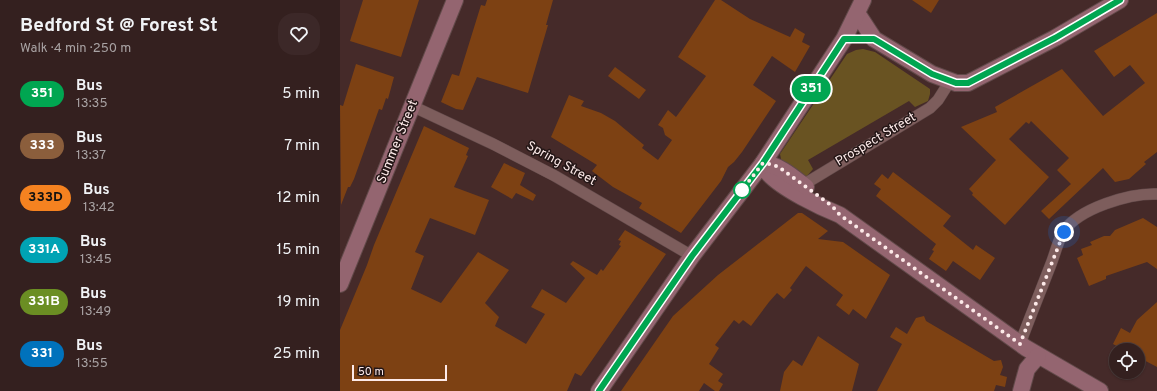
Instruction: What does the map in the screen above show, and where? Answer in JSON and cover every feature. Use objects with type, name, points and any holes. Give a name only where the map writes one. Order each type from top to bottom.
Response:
[{"type":"main road","name":"Summer Street","points":[[340,284],[455,0]]},
{"type":"main road","points":[[844,39],[874,39],[932,74],[953,82],[968,83],[1055,38],[1120,0]]},
{"type":"main road","points":[[860,7],[874,39]]},
{"type":"main road","points":[[599,391],[692,256],[763,163],[844,39],[860,7]]},
{"type":"main road","points":[[763,163],[774,165],[800,189],[832,206],[840,215],[1020,344],[1038,356],[1100,391]]},
{"type":"main road","points":[[1020,391],[1027,369],[1038,356]]},
{"type":"street","name":"Prospect Street","points":[[800,189],[930,108],[953,82]]},
{"type":"street","name":"Spring Street","points":[[412,106],[493,144],[555,176],[692,256]]},
{"type":"street","points":[[1020,344],[1064,232],[1078,218],[1103,205],[1125,197],[1157,194]]},
{"type":"shaded area","points":[[863,49],[875,52],[930,89],[928,101],[915,107],[909,101],[808,160],[813,169],[807,176],[799,176],[782,164],[780,154],[847,54]]},
{"type":"building","points":[[363,0],[419,0],[401,57],[350,41]]},
{"type":"building","points":[[487,0],[553,0],[546,25],[548,25],[528,93],[477,77],[463,110],[456,109],[441,102],[452,74],[459,76],[481,5],[485,6]]},
{"type":"building","points":[[715,0],[721,0],[750,19],[790,37],[795,28],[805,34],[802,42],[810,46],[795,72],[772,56],[753,85],[776,101],[742,152],[728,167],[721,181],[681,233],[639,208],[642,203],[613,187],[592,171],[597,165],[551,137],[569,95],[584,101],[581,106],[601,113],[615,121],[644,145],[642,148],[658,160],[672,140],[665,135],[663,128],[658,125],[668,110],[676,117],[706,76],[678,57]]},
{"type":"building","points":[[912,0],[939,0],[931,13]]},
{"type":"building","points":[[1157,13],[1157,152],[1144,162],[1146,164],[1129,179],[1115,182],[1103,168],[1049,219],[1041,211],[1071,184],[1057,170],[1069,158],[1031,121],[1029,124],[1026,122],[1009,139],[1049,177],[1005,225],[972,195],[973,193],[969,189],[996,160],[961,127],[997,112],[995,107],[1062,69],[1103,116],[1145,83],[1130,65],[1114,77],[1094,51]]},
{"type":"building","points":[[356,64],[394,77],[388,99],[386,98],[382,110],[379,109],[354,179],[350,187],[348,187],[341,205],[340,105],[343,106]]},
{"type":"building","points":[[615,67],[646,90],[639,99],[608,76]]},
{"type":"building","points":[[424,126],[469,148],[466,155],[468,156],[454,187],[489,200],[475,235],[430,218],[415,252],[424,256],[411,289],[441,303],[478,252],[509,270],[485,303],[499,317],[495,326],[526,344],[545,314],[531,307],[542,289],[566,303],[585,278],[570,264],[573,261],[597,275],[601,269],[603,271],[621,246],[619,245],[621,241],[618,240],[625,230],[666,254],[581,376],[575,373],[567,391],[340,391],[340,330]]},
{"type":"building","points":[[504,163],[525,173],[520,185],[536,195],[533,201],[516,193],[512,199],[491,187]]},
{"type":"building","points":[[893,172],[951,216],[943,226],[973,250],[976,245],[995,258],[980,280],[953,261],[946,271],[929,259],[936,244],[876,196],[881,189],[874,184],[882,174],[888,179]]},
{"type":"building","points":[[798,213],[802,213],[828,231],[818,239],[843,242],[890,275],[866,319],[853,309],[849,315],[836,305],[843,295],[806,266],[790,288],[792,290],[784,299],[777,293],[751,326],[743,320],[739,324],[734,320],[715,345],[719,348],[709,364],[723,374],[718,381],[723,384],[719,391],[715,391],[704,383],[699,391],[621,391],[673,316],[718,275]]},
{"type":"building","points":[[1143,218],[1157,227],[1157,269],[1147,262],[1106,276],[1106,279],[1089,286],[1077,258],[1083,255],[1081,249],[1092,245],[1090,242],[1104,236],[1110,236],[1115,230]]},
{"type":"building","points":[[1157,302],[1157,367],[1145,361],[1145,343],[1114,343],[1121,328],[1130,333],[1137,320]]},
{"type":"building","points":[[924,316],[926,321],[994,361],[1001,360],[1003,367],[1000,375],[1007,377],[1005,387],[996,385],[994,391],[877,391],[902,344],[890,337],[896,327],[907,334],[916,318]]},
{"type":"building","points":[[818,336],[859,364],[852,391],[780,391],[784,372],[793,360],[802,366]]},
{"type":"bus line","name":"351","points":[[599,391],[692,256],[763,163],[844,39],[874,39],[932,74],[956,83],[968,83],[1055,38],[1120,0]]},
{"type":"route","points":[[742,190],[739,194],[763,163],[780,168],[832,206],[840,215],[1020,344],[1064,232]]}]
